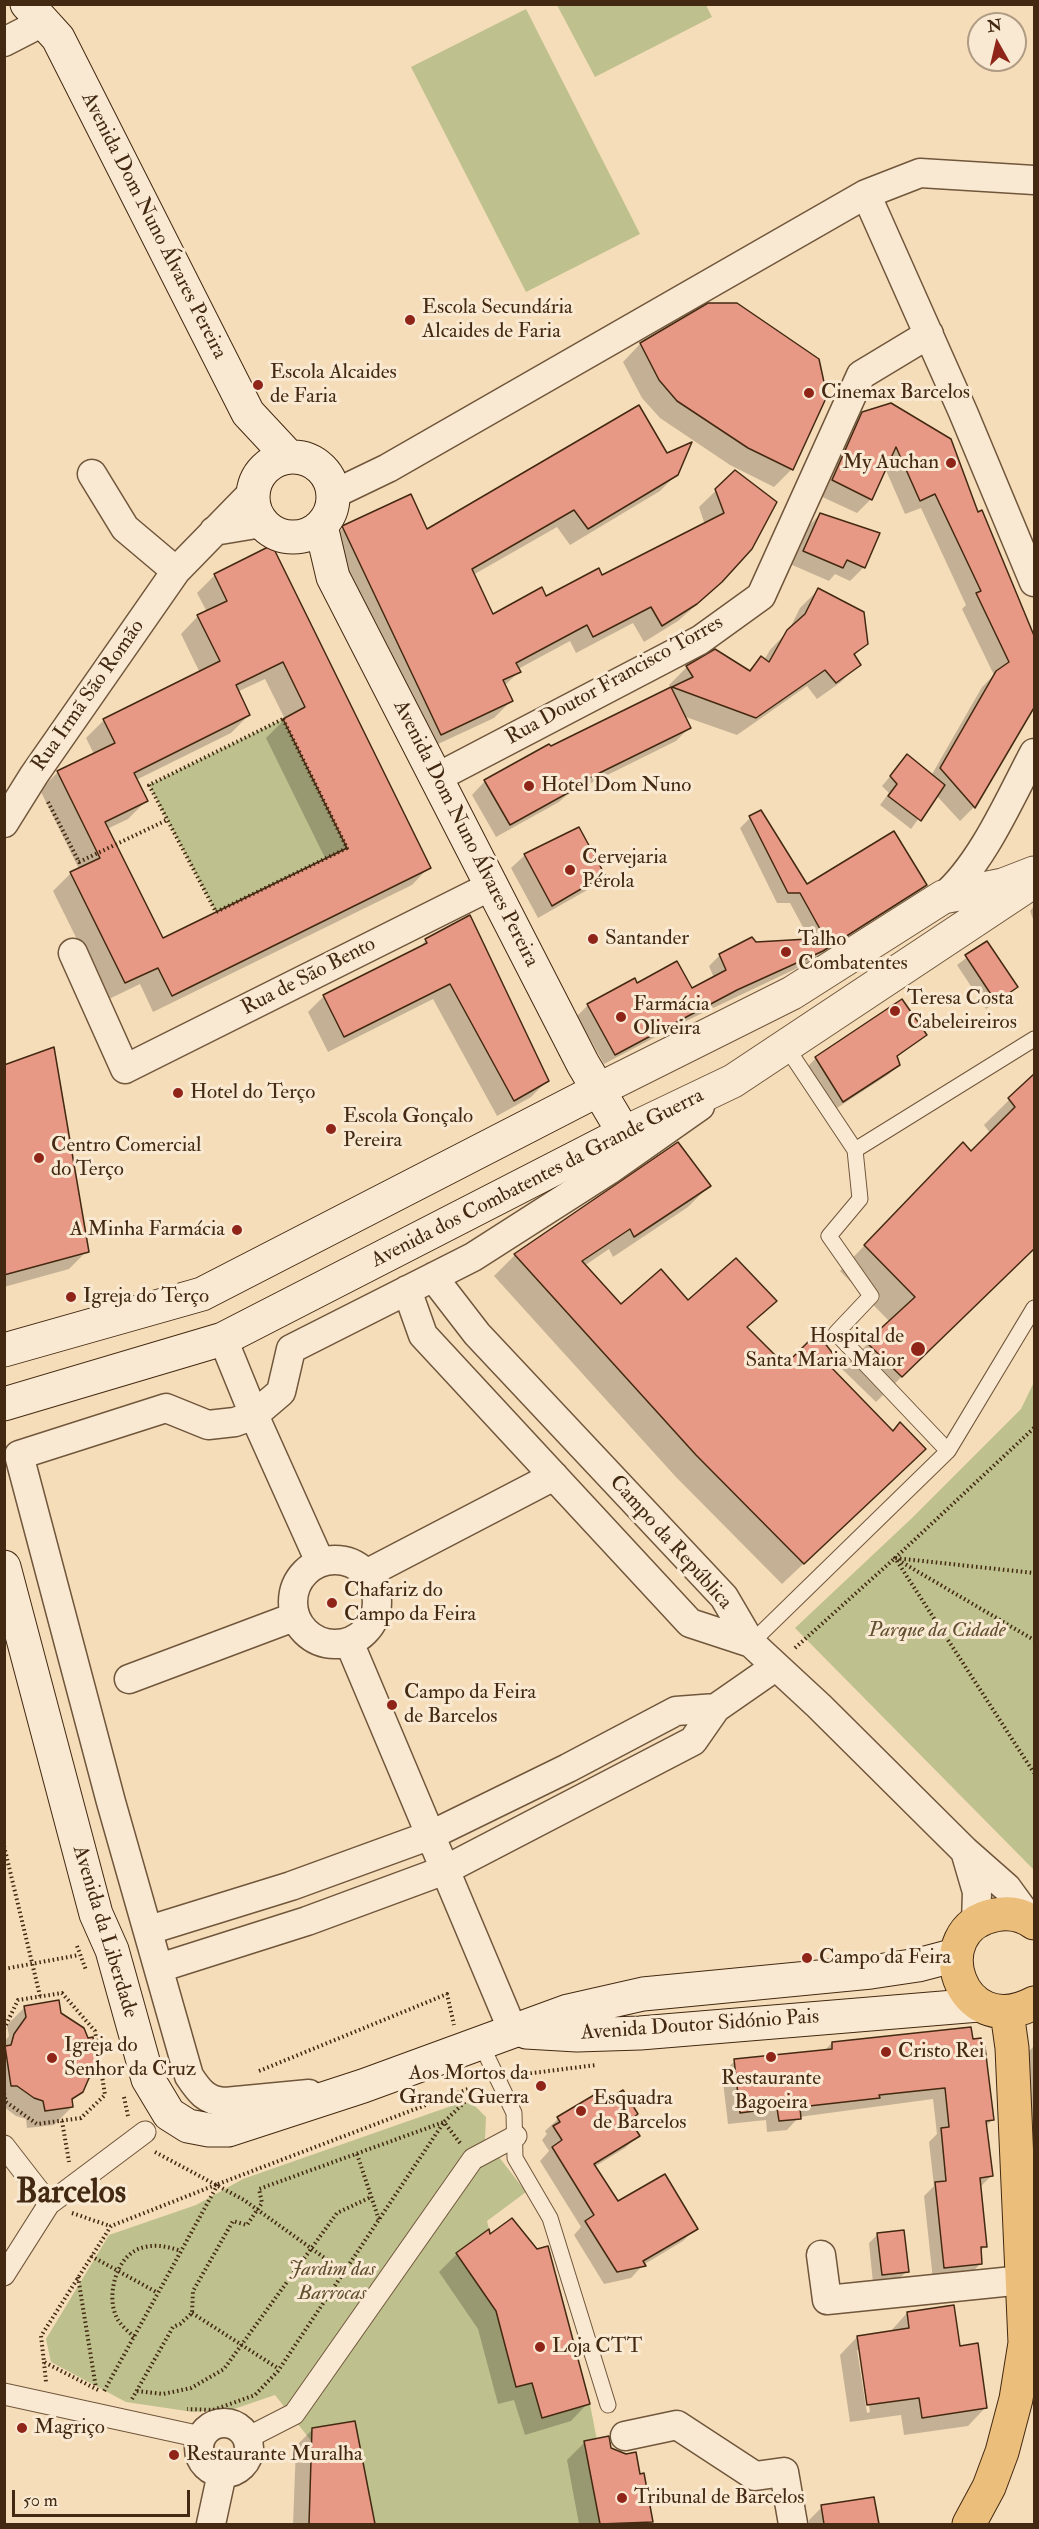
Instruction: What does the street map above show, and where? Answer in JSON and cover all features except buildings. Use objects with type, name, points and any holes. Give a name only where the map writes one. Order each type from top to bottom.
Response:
[{"type":"main road","name":"Avenida Dom Nuno Álvares Pereira","points":[[46,17],[248,413],[289,457]]},
{"type":"main road","name":"Avenida Dom Nuno Álvares Pereira","points":[[248,413],[256,499],[280,535],[306,532],[333,577],[598,1090],[624,1133]]},
{"type":"main road","points":[[256,499],[268,465],[289,457],[300,457],[320,467],[327,475],[334,494],[332,507],[306,532]]},
{"type":"main road","points":[[4,1350],[187,1299],[220,1285],[598,1090],[759,1011],[792,993],[943,897],[1003,885],[1035,873]]},
{"type":"main road","name":"Avenida dos Combatentes da Grande Guerra","points":[[4,1404],[221,1338],[624,1133],[733,1082],[1035,880]]},
{"type":"main road","points":[[792,993],[807,1007],[815,1029]]},
{"type":"main road","points":[[759,1011],[768,1032],[787,1048]]},
{"type":"main road","points":[[187,1299],[189,1323],[221,1338],[234,1304],[220,1285]]},
{"type":"main road","name":"Avenida da Liberdade","points":[[4,1567],[96,1914],[112,1950],[148,2079],[169,2114],[188,2126],[228,2130],[513,2031]]},
{"type":"main road","points":[[969,2524],[989,2487],[1016,2399],[1025,2343],[1012,2048],[1018,2005],[968,1996],[960,1984],[956,1955],[959,1943],[976,1923],[1003,1913],[1018,1915],[1033,1922]]},
{"type":"main road","name":"Avenida Doutor Sidónio Pais","points":[[513,2031],[568,2011],[643,1994],[871,1972],[918,1965],[956,1955]]},
{"type":"main road","name":"Avenida Doutor Sidónio Pais","points":[[513,2031],[578,2035],[640,2033],[1018,2005]]},
{"type":"street","points":[[4,42],[46,17]]},
{"type":"street","points":[[334,494],[388,468],[866,194],[920,173],[1035,180]]},
{"type":"street","points":[[866,194],[1035,582]]},
{"type":"street","name":"Rua Doutor Francisco Torres","points":[[436,778],[700,640],[761,596],[861,375],[928,334]]},
{"type":"street","points":[[92,474],[125,528],[176,571]]},
{"type":"street","name":"Rua Irmã São Romão","points":[[4,823],[34,775],[176,571],[214,531],[256,499]]},
{"type":"street","points":[[943,897],[952,889],[983,846],[1035,753]]},
{"type":"street","name":"Rua de São Bento","points":[[73,953],[125,1069],[494,885]]},
{"type":"street","points":[[363,2085],[286,2098],[212,2101],[198,2091],[189,2076],[111,1802],[19,1455],[166,1408],[208,1425],[235,1422],[254,1415],[281,1392],[291,1349],[473,1257],[666,1132],[733,1082]]},
{"type":"street","points":[[609,1170],[620,1152],[624,1133]]},
{"type":"street","name":"Campo da República","points":[[433,1277],[477,1334],[724,1597],[751,1643],[1012,1894],[1033,1922]]},
{"type":"street","points":[[407,1290],[423,1335],[690,1623],[751,1643]]},
{"type":"street","points":[[221,1338],[320,1562]]},
{"type":"street","points":[[366,1574],[554,1476]]},
{"type":"street","points":[[337,1560],[353,1564],[366,1574],[375,1588],[377,1604],[373,1620],[363,1634],[349,1642],[333,1645],[316,1641],[303,1631],[294,1617],[292,1600],[296,1584],[306,1570],[320,1562],[337,1560]]},
{"type":"street","points":[[129,1679],[294,1617]]},
{"type":"street","points":[[349,1642],[513,2031]]},
{"type":"street","points":[[159,1968],[307,1921],[445,1870],[693,1741],[716,1708],[775,1667]]},
{"type":"street","points":[[149,1930],[291,1886],[431,1835],[568,1768],[676,1711],[716,1708]]},
{"type":"street","points":[[568,1768],[585,1798]]},
{"type":"street","points":[[69,1812],[111,1802]]},
{"type":"street","name":"Campo da República","points":[[965,1851],[977,1892],[976,1923]]},
{"type":"street","points":[[291,1886],[307,1921]]},
{"type":"street","points":[[4,2275],[49,2204],[145,2132]]},
{"type":"street","points":[[247,2438],[294,2414],[473,2159],[516,2136]]},
{"type":"street","points":[[4,2146],[49,2204]]},
{"type":"street","points":[[821,2254],[827,2300],[1023,2280]]},
{"type":"street","points":[[4,2394],[201,2437]]},
{"type":"street","points":[[224,2423],[234,2425],[247,2438],[248,2455],[244,2462],[230,2472],[222,2473],[212,2470],[200,2456],[201,2437],[206,2429],[224,2423]]},
{"type":"street","points":[[624,2436],[677,2425],[755,2476],[784,2472],[793,2524]]},
{"type":"street","points":[[211,2524],[222,2473]]},
{"type":"lane","points":[[855,1150],[1035,1039]]},
{"type":"lane","points":[[787,1048],[855,1150],[860,1199],[829,1236],[871,1296],[836,1333],[948,1451]]},
{"type":"lane","points":[[751,1643],[948,1451],[1035,1308]]},
{"type":"lane","points":[[481,2044],[514,2113],[515,2158],[550,2218],[608,2405]]},
{"type":"path","points":[[283,718],[347,848],[216,912],[167,820],[149,785],[283,718]]},
{"type":"path","points":[[34,775],[79,862],[167,820]]},
{"type":"path","points":[[775,1667],[1035,1428]]},
{"type":"path","points":[[895,1558],[1035,1573]]},
{"type":"path","points":[[895,1558],[1035,1640]]},
{"type":"path","points":[[895,1558],[1035,1773]]},
{"type":"path","points":[[4,1846],[40,1996]]},
{"type":"path","points":[[4,1970],[79,1955]]},
{"type":"path","points":[[254,2073],[453,1992]]},
{"type":"path","points":[[4,2029],[18,2000],[62,1993],[95,2031],[105,2094],[81,2118],[37,2124],[6,2102],[4,2093]]},
{"type":"path","points":[[447,1994],[454,2026]]},
{"type":"path","points":[[112,2397],[44,2362],[41,2336],[111,2226],[468,2089]]},
{"type":"path","points":[[183,2409],[213,2410],[255,2395],[279,2369],[444,2122],[470,2097]]},
{"type":"path","points":[[62,2121],[73,2186]]},
{"type":"path","points":[[128,2407],[173,2327],[192,2313],[193,2291],[233,2221],[247,2225],[262,2203],[259,2189],[444,2122]]},
{"type":"path","points":[[357,2154],[379,2220]]},
{"type":"path","points":[[218,2184],[344,2272]]},
{"type":"path","points":[[103,2393],[218,2184]]},
{"type":"path","points":[[137,2391],[163,2394],[191,2388],[224,2369],[337,2213],[371,2197]]},
{"type":"path","points":[[49,2204],[111,2226]]},
{"type":"path","points":[[134,2337],[116,2318],[111,2300],[112,2284],[118,2271],[128,2258],[142,2247],[166,2246],[181,2251]]},
{"type":"path","points":[[91,2256],[158,2293]]},
{"type":"path","points":[[78,2276],[96,2389]]},
{"type":"path","points":[[192,2313],[279,2369]]},
{"type":"green space","points":[[557,5],[706,5],[712,17],[595,77]]},
{"type":"green space","points":[[526,9],[640,234],[526,292],[411,67]]},
{"type":"green space","points":[[283,719],[347,848],[216,912],[149,785]]},
{"type":"green space","name":"Parque da Cidade","points":[[1034,1382],[1034,1870],[795,1628],[912,1518],[1021,1409]]},
{"type":"green space","name":"Jardim das Barrocas","points":[[472,2103],[486,2117],[485,2139],[526,2192],[487,2221],[489,2229],[456,2254],[496,2311],[516,2387],[532,2383],[542,2418],[590,2404],[613,2524],[375,2524],[354,2421],[313,2428],[312,2442],[275,2395],[234,2409],[193,2412],[126,2402],[51,2362],[46,2339],[109,2235],[196,2205],[243,2179],[457,2104]]},
{"type":"place","name":"Escola Secundária Alcaides de Faria","points":[[410,320]]},
{"type":"place","name":"Escola Alcaides de Faria","points":[[258,385]]},
{"type":"place","name":"Cinemax Barcelos","points":[[809,393]]},
{"type":"place","name":"My Auchan","points":[[951,463]]},
{"type":"place","name":"Hotel Dom Nuno","points":[[529,786]]},
{"type":"place","name":"Cervejaria Pérola","points":[[570,870]]},
{"type":"place","name":"Santander","points":[[593,939]]},
{"type":"place","name":"Talho Combatentes","points":[[786,952]]},
{"type":"place","name":"Teresa Costa Cabeleireiros","points":[[895,1011]]},
{"type":"place","name":"Farmácia Oliveira","points":[[621,1017]]},
{"type":"place","name":"Hotel do Terço","points":[[178,1093]]},
{"type":"place","name":"Escola Gonçalo Pereira","points":[[331,1129]]},
{"type":"place","name":"Centro Comercial do Terço","points":[[39,1158]]},
{"type":"place","name":"A Minha Farmácia","points":[[237,1230]]},
{"type":"place","name":"Igreja do Terço","points":[[71,1297]]},
{"type":"place","name":"Hospital de Santa Maria Maior","points":[[918,1349]]},
{"type":"place","name":"Chafariz do Campo da Feira","points":[[332,1603]]},
{"type":"place","name":"Campo da Feira de Barcelos","points":[[392,1705]]},
{"type":"place","name":"Campo da Feira","points":[[807,1958]]},
{"type":"place","name":"Cristo Rei","points":[[886,2052]]},
{"type":"place","name":"Restaurante Bagoeira","points":[[771,2057]]},
{"type":"place","name":"Igreja do Senhor da Cruz","points":[[52,2058]]},
{"type":"place","name":"Aos Mortos da Grande Guerra","points":[[541,2086]]},
{"type":"place","name":"Esquadra de Barcelos","points":[[581,2111]]},
{"type":"place","name":"Loja CTT","points":[[540,2347]]},
{"type":"place","name":"Magriço","points":[[22,2428]]},
{"type":"place","name":"Restaurante Muralha","points":[[174,2455]]},
{"type":"place","name":"Tribunal de Barcelos","points":[[622,2498]]},
{"type":"district","name":"Barcelos","points":[[71,2195]]}]
